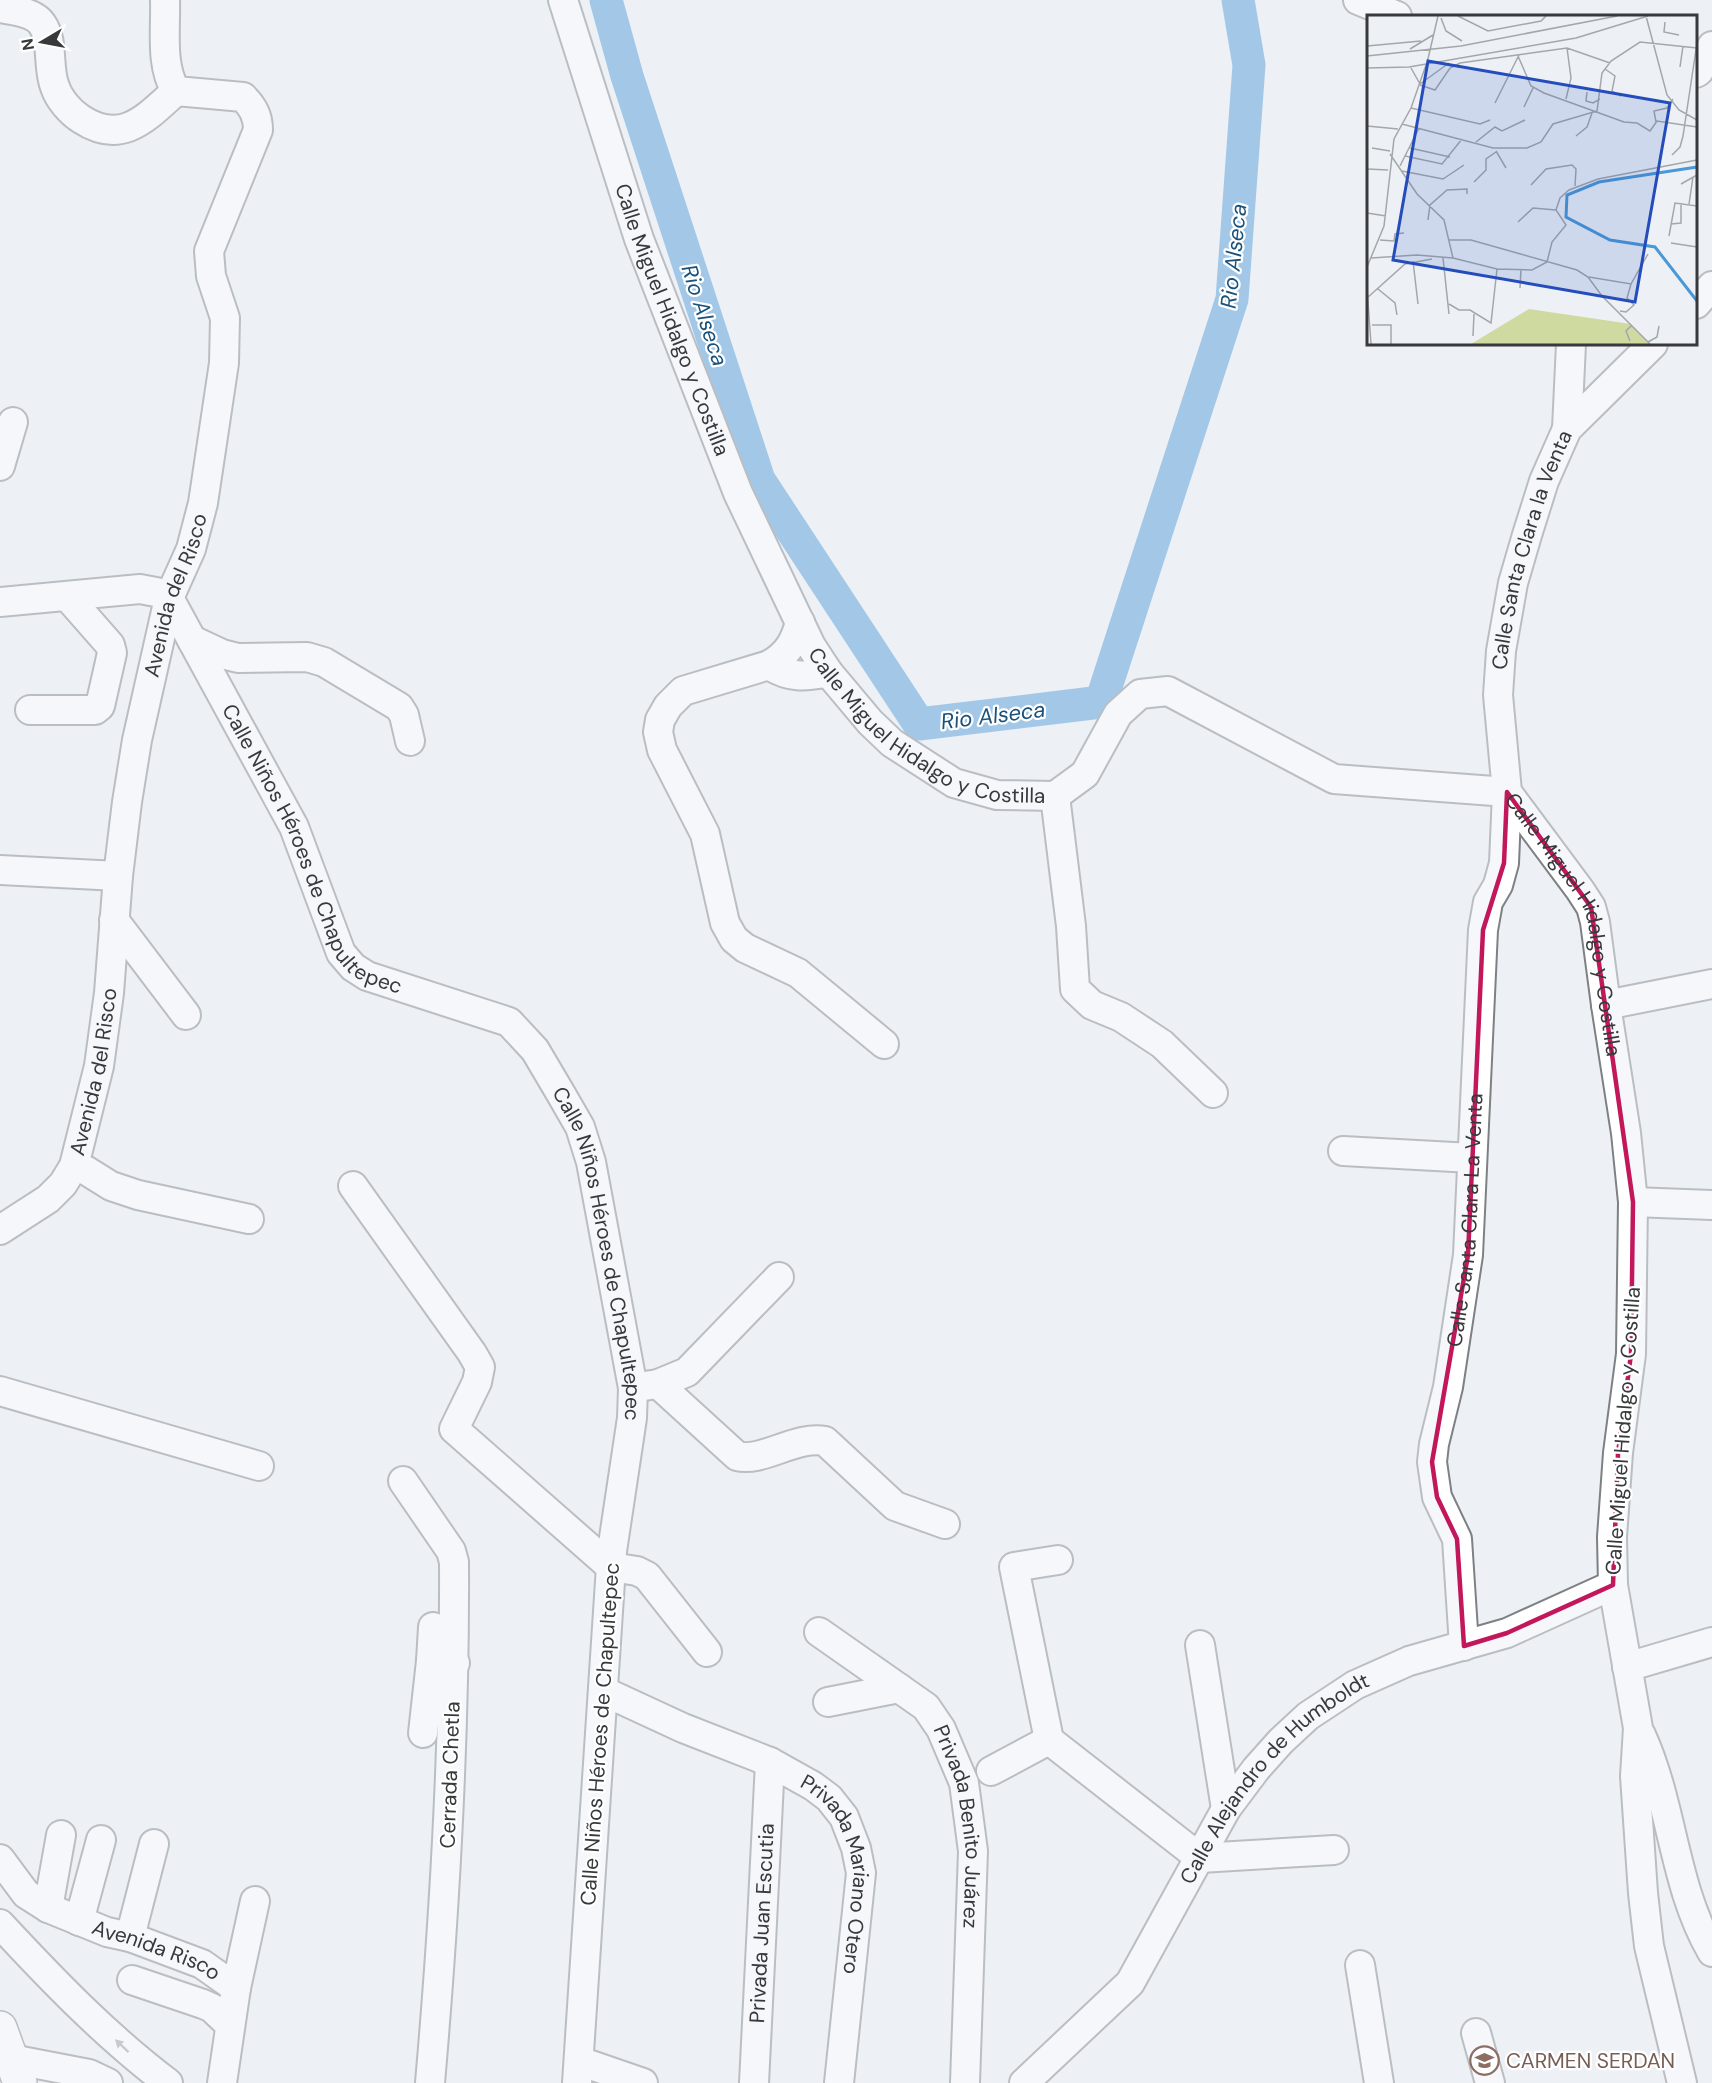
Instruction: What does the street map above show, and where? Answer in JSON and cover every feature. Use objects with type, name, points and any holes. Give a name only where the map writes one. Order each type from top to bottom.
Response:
[{"type":"highway","points":[[0,2028],[16,2071]]},
{"type":"street","points":[[0,8],[25,13],[42,23],[48,37],[49,59],[55,87],[64,103],[76,116],[91,126],[107,131],[123,129],[140,123],[176,91],[169,81],[166,67],[165,0]]},
{"type":"street","name":"Calle Miguel Hidalgo y Costilla","points":[[563,0],[639,239],[738,493],[811,646],[828,672],[870,722],[892,743],[954,783],[997,795],[1056,796],[1085,774],[1118,714],[1140,694],[1168,691],[1334,779],[1508,792],[1591,907],[1626,1134],[1633,1202],[1631,1354],[1618,1453],[1612,1537],[1612,1585],[1638,1728],[1635,1776],[1649,1947],[1682,2083]]},
{"type":"street","points":[[1358,0],[1394,15]]},
{"type":"street","points":[[1697,72],[1712,46]]},
{"type":"street","name":"Avenida del Risco","points":[[0,1230],[48,1199],[63,1184],[74,1166],[99,1066],[109,993],[118,876],[137,740],[169,598],[191,549],[203,503],[224,363],[225,318],[211,276],[209,251],[258,130],[258,118],[252,106],[243,97],[176,91]]},
{"type":"street","points":[[1697,302],[1712,286]]},
{"type":"street","points":[[1567,429],[1571,345]]},
{"type":"street","name":"Calle Santa Clara la Venta","points":[[1508,792],[1498,695],[1501,651],[1513,582],[1544,481],[1567,429],[1652,345]]},
{"type":"street","points":[[0,466],[13,422]]},
{"type":"street","points":[[0,602],[140,589],[161,593],[169,598]]},
{"type":"street","points":[[30,710],[95,710],[100,706],[112,653],[110,645],[67,596]]},
{"type":"street","name":"Calle Niños Héroes de Chapultepec","points":[[169,598],[294,827],[341,952],[353,968],[367,976],[509,1022],[535,1050],[561,1094],[580,1127],[591,1162],[645,1386],[632,1418],[611,1567],[578,2072]]},
{"type":"street","points":[[800,622],[790,649],[781,658],[769,665],[683,691],[668,706],[660,720],[658,732],[662,750],[705,834],[725,923],[734,939],[745,948],[798,973],[884,1044]]},
{"type":"street","points":[[192,640],[222,654],[238,658],[307,657],[324,662],[399,707],[404,715],[410,741]]},
{"type":"street","points":[[769,665],[780,672],[795,676],[811,676],[828,672]]},
{"type":"street","name":"Calle Santa Clara La Venta","points":[[1464,1646],[1457,1539],[1437,1497],[1432,1462],[1434,1444],[1448,1388],[1468,1255],[1483,930],[1488,902],[1498,885],[1504,863],[1508,792]]},
{"type":"street","points":[[1056,796],[1071,926],[1075,989],[1092,1005],[1121,1017],[1162,1044],[1213,1093]]},
{"type":"street","points":[[0,870],[118,876]]},
{"type":"street","points":[[114,920],[186,1015]]},
{"type":"street","points":[[1606,1005],[1712,984]]},
{"type":"street","points":[[1343,1151],[1472,1158]]},
{"type":"street","points":[[74,1166],[111,1186],[138,1195],[249,1219]]},
{"type":"street","points":[[353,1186],[480,1367],[477,1382],[454,1429],[611,1567],[638,1571],[648,1576],[707,1652]]},
{"type":"street","points":[[1633,1202],[1712,1204]]},
{"type":"street","points":[[645,1386],[687,1372],[779,1277]]},
{"type":"street","points":[[645,1386],[737,1456],[743,1458],[811,1439],[825,1441],[896,1506],[945,1524]]},
{"type":"street","points":[[0,1391],[259,1466]]},
{"type":"street","name":"Cerrada Chetla","points":[[403,1481],[451,1551],[454,1562],[443,1662],[443,1924],[430,2083]]},
{"type":"street","points":[[1058,1560],[1014,1567],[1049,1740],[1200,1858],[1334,1850]]},
{"type":"street","name":"Calle Alejandro de Humboldt","points":[[1024,2083],[1130,1983],[1226,1809],[1275,1748],[1308,1716],[1355,1685],[1409,1661],[1507,1633],[1612,1585]]},
{"type":"street","points":[[423,1733],[443,1662],[432,1627]]},
{"type":"street","name":"Privada Benito Juárez","points":[[819,1632],[926,1707],[941,1729],[964,1783],[973,1851],[965,2083]]},
{"type":"street","points":[[1627,1667],[1712,1642]]},
{"type":"street","points":[[1200,1645],[1226,1809]]},
{"type":"street","points":[[828,1702],[899,1688]]},
{"type":"street","name":"Privada Mariano Otero","points":[[603,1690],[683,1728],[770,1762],[813,1786],[829,1798],[844,1816],[856,1848],[861,1873],[839,2083]]},
{"type":"street","points":[[1638,1728],[1652,1758],[1686,1894],[1703,1912],[1712,1952]]},
{"type":"street","points":[[991,1771],[1049,1740]]},
{"type":"street","name":"Privada Juan Escutia","points":[[754,2083],[770,1762]]},
{"type":"street","points":[[48,1908],[61,1835]]},
{"type":"street","points":[[79,1921],[101,1840]]},
{"type":"street","points":[[130,1937],[154,1844]]},
{"type":"street","name":"Avenida Risco","points":[[0,1859],[26,1894],[48,1908],[107,1932],[130,1937],[202,1964],[236,1988],[222,2083]]},
{"type":"street","points":[[236,1988],[255,1901]]},
{"type":"street","points":[[0,1924],[62,1991],[136,2059],[168,2083]]},
{"type":"street","points":[[1360,1965],[1379,2083]]},
{"type":"street","points":[[132,1980],[212,2008],[230,2025]]},
{"type":"street","points":[[1476,2033],[1490,2083]]},
{"type":"street","points":[[16,2071],[89,2074],[108,2083]]},
{"type":"street","points":[[578,2072],[643,2083]]},
{"type":"highlighted area","points":[[1507,792],[1591,907],[1633,1202],[1631,1354],[1618,1453],[1613,1585],[1507,1633],[1464,1646],[1457,1539],[1437,1497],[1432,1462],[1468,1255],[1483,930],[1504,863]]},
{"type":"waterway","name":"Rio Alseca","points":[[606,0],[627,76],[759,480],[919,724],[1101,702],[1232,299],[1249,65],[1238,0]]},
{"type":"place","name":"CARMEN SERDAN","points":[[1485,2061]]}]
